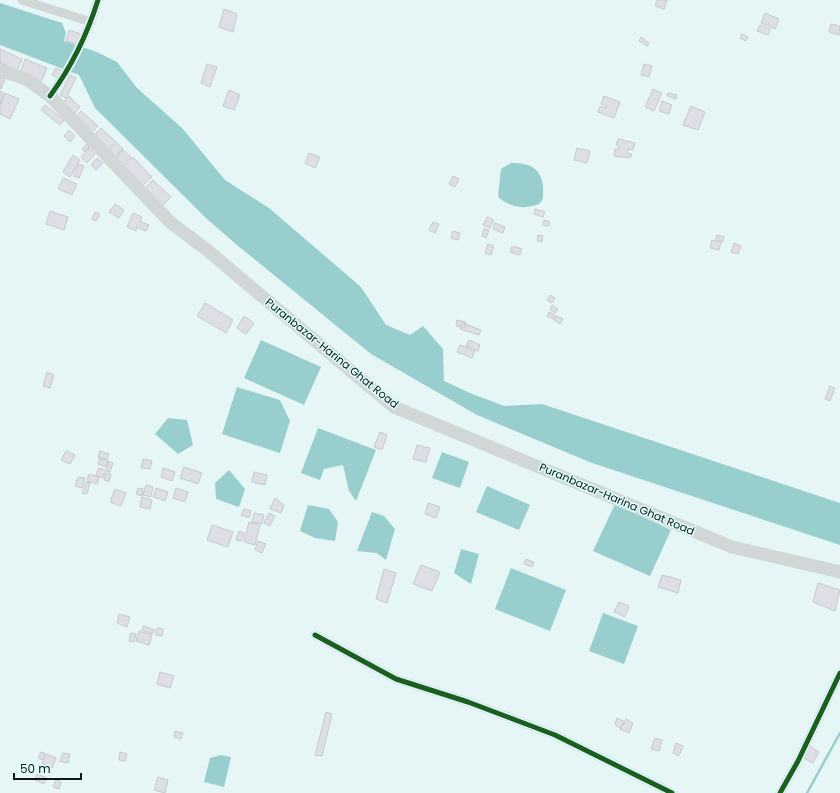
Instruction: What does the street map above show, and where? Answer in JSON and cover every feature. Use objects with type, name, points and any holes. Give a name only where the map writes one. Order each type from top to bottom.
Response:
[{"type":"main road","name":"Puranbazar-Harina Ghat Road","points":[[0,70],[28,80],[50,96],[170,222],[207,250],[394,407],[732,547],[840,572]]},
{"type":"street","points":[[22,0],[91,22]]},
{"type":"street","points":[[50,96],[67,72],[80,48],[98,0]]},
{"type":"street","points":[[315,635],[396,679],[468,702],[555,735],[672,793]]},
{"type":"street","points":[[780,793],[798,761],[840,673]]},
{"type":"water","points":[[0,3],[62,23],[66,33],[64,41],[97,52],[117,62],[137,88],[182,128],[225,180],[269,208],[361,287],[386,325],[410,335],[423,326],[443,349],[444,381],[504,406],[542,404],[840,503],[840,545],[592,463],[477,415],[371,354],[207,219],[95,108],[79,75],[0,45]]},
{"type":"water","points":[[511,163],[529,166],[540,175],[543,195],[539,204],[527,207],[518,207],[506,203],[498,197],[501,169]]},
{"type":"water","points":[[261,340],[321,367],[304,405],[244,378]]},
{"type":"water","points":[[237,387],[280,400],[290,421],[280,453],[222,434]]},
{"type":"water","points":[[168,418],[187,420],[193,445],[178,454],[155,434]]},
{"type":"water","points":[[318,428],[376,450],[356,501],[349,491],[343,465],[324,469],[320,480],[301,473]]},
{"type":"water","points":[[442,452],[469,462],[460,488],[432,478]]},
{"type":"water","points":[[229,470],[245,489],[239,507],[216,499],[215,483]]},
{"type":"water","points":[[487,486],[530,505],[519,530],[476,512]]},
{"type":"water","points":[[615,504],[671,530],[650,576],[593,551]]},
{"type":"water","points":[[308,505],[329,509],[338,522],[335,541],[315,538],[300,531]]},
{"type":"water","points":[[372,512],[384,516],[395,529],[386,560],[377,553],[357,551]]},
{"type":"water","points":[[461,549],[479,554],[471,584],[454,573]]},
{"type":"water","points":[[511,568],[566,590],[550,631],[495,609]]},
{"type":"water","points":[[603,613],[638,626],[624,664],[589,651]]},
{"type":"water","points":[[221,755],[231,757],[224,787],[204,782],[210,758]]},
{"type":"building","points":[[657,0],[667,0],[664,9],[655,6]]},
{"type":"building","points":[[224,9],[237,14],[233,32],[219,27]]},
{"type":"building","points":[[765,13],[779,19],[775,29],[761,23]]},
{"type":"building","points":[[831,24],[840,26],[840,35],[829,32]]},
{"type":"building","points":[[760,25],[770,29],[768,35],[757,31]]},
{"type":"building","points":[[69,30],[81,34],[78,45],[66,41]]},
{"type":"building","points":[[742,34],[748,37],[746,41],[740,38]]},
{"type":"building","points":[[641,37],[649,43],[647,46],[639,41]]},
{"type":"building","points":[[0,49],[22,59],[17,71],[0,63]]},
{"type":"building","points":[[25,59],[47,68],[41,82],[20,73]]},
{"type":"building","points":[[207,64],[217,67],[210,87],[201,83]]},
{"type":"building","points":[[644,64],[652,66],[649,77],[641,75]]},
{"type":"building","points":[[56,68],[64,72],[60,79],[52,75]]},
{"type":"building","points":[[70,75],[76,78],[66,98],[60,95]]},
{"type":"building","points":[[0,77],[5,79],[1,89],[0,89]]},
{"type":"building","points":[[653,89],[662,93],[654,111],[645,107]]},
{"type":"building","points":[[229,90],[240,95],[234,110],[223,106]]},
{"type":"building","points":[[0,91],[4,93],[0,104]]},
{"type":"building","points":[[5,93],[19,99],[10,119],[0,114],[0,106]]},
{"type":"building","points":[[668,93],[677,95],[676,99],[667,96]]},
{"type":"building","points":[[69,96],[80,107],[75,113],[63,102]]},
{"type":"building","points":[[604,96],[620,102],[614,118],[598,112],[600,106],[606,108],[607,106],[601,104]]},
{"type":"building","points":[[662,101],[672,105],[669,114],[659,111]]},
{"type":"building","points":[[45,105],[64,120],[60,125],[41,110]]},
{"type":"building","points":[[691,106],[705,112],[698,130],[683,125]]},
{"type":"building","points":[[81,111],[98,126],[91,133],[75,118]]},
{"type":"building","points":[[101,128],[116,142],[107,151],[93,137]]},
{"type":"building","points":[[69,130],[75,136],[70,142],[64,136]]},
{"type":"building","points":[[618,139],[635,143],[633,150],[628,149],[627,153],[632,154],[630,158],[614,156],[615,149],[618,150],[619,146],[616,145]]},
{"type":"building","points":[[117,143],[123,149],[114,158],[108,152]]},
{"type":"building","points":[[87,144],[89,147],[85,152],[82,149]]},
{"type":"building","points":[[89,148],[95,154],[87,163],[81,157]]},
{"type":"building","points":[[577,148],[590,151],[587,163],[574,160]]},
{"type":"building","points":[[123,150],[131,157],[122,166],[115,159]]},
{"type":"building","points":[[309,153],[320,157],[315,168],[305,163]]},
{"type":"building","points":[[73,155],[80,160],[70,177],[63,172]]},
{"type":"building","points":[[133,157],[152,177],[142,186],[123,167]]},
{"type":"building","points":[[97,158],[103,163],[96,170],[91,165]]},
{"type":"building","points":[[79,164],[84,166],[79,178],[73,176]]},
{"type":"building","points":[[453,176],[459,179],[455,187],[449,184]]},
{"type":"building","points":[[63,178],[77,184],[72,195],[58,189]]},
{"type":"building","points":[[153,180],[171,197],[162,206],[144,189]]},
{"type":"building","points":[[115,204],[124,210],[119,218],[109,212]]},
{"type":"building","points":[[535,209],[545,212],[543,217],[534,214]]},
{"type":"building","points":[[50,211],[68,217],[64,230],[46,224]]},
{"type":"building","points":[[95,212],[100,214],[96,221],[92,219]]},
{"type":"building","points":[[133,213],[142,217],[140,221],[149,225],[146,231],[137,227],[136,231],[127,227]]},
{"type":"building","points":[[487,217],[494,220],[490,228],[483,225]]},
{"type":"building","points":[[544,220],[550,222],[549,226],[543,225]]},
{"type":"building","points":[[433,222],[439,224],[435,233],[429,230]]},
{"type":"building","points":[[495,223],[505,227],[503,233],[493,229]]},
{"type":"building","points":[[484,229],[489,230],[486,238],[482,236]]},
{"type":"building","points":[[453,231],[460,233],[458,240],[451,238]]},
{"type":"building","points":[[538,235],[543,236],[542,242],[537,241]]},
{"type":"building","points":[[717,235],[724,237],[723,242],[716,240]]},
{"type":"building","points":[[712,240],[721,243],[719,250],[710,248]]},
{"type":"building","points":[[734,243],[741,246],[738,254],[731,252]]},
{"type":"building","points":[[488,244],[494,246],[491,255],[485,253]]},
{"type":"building","points":[[512,246],[522,249],[520,255],[510,252]]},
{"type":"building","points":[[550,295],[555,298],[552,303],[547,300]]},
{"type":"building","points":[[205,303],[233,320],[226,333],[197,316]]},
{"type":"building","points":[[552,305],[558,309],[555,313],[550,309]]},
{"type":"building","points":[[549,312],[555,315],[553,319],[547,316]]},
{"type":"building","points":[[244,316],[254,323],[246,334],[237,328]]},
{"type":"building","points":[[556,316],[563,319],[560,324],[554,320]]},
{"type":"building","points":[[457,320],[466,322],[465,328],[456,326]]},
{"type":"building","points":[[462,323],[481,330],[479,335],[460,329]]},
{"type":"building","points":[[469,340],[480,345],[478,351],[466,346]]},
{"type":"building","points":[[460,345],[475,351],[472,358],[457,352]]},
{"type":"building","points":[[47,372],[54,375],[50,388],[43,386]]},
{"type":"building","points":[[830,386],[835,388],[830,401],[825,399]]},
{"type":"building","points":[[380,432],[387,435],[382,450],[374,447]]},
{"type":"building","points":[[417,445],[430,448],[426,462],[413,459]]},
{"type":"building","points":[[66,451],[75,455],[70,464],[61,460]]},
{"type":"building","points":[[100,451],[109,454],[107,460],[98,457]]},
{"type":"building","points":[[100,458],[108,461],[106,467],[98,464]]},
{"type":"building","points":[[143,459],[152,461],[150,469],[141,468]]},
{"type":"building","points":[[109,461],[113,463],[110,472],[106,471]]},
{"type":"building","points":[[184,467],[202,473],[198,484],[180,478]]},
{"type":"building","points":[[99,468],[105,470],[103,478],[96,475]]},
{"type":"building","points":[[163,468],[175,472],[172,481],[161,477]]},
{"type":"building","points":[[254,472],[267,475],[265,485],[252,482]]},
{"type":"building","points":[[106,473],[111,474],[109,482],[104,480]]},
{"type":"building","points":[[89,474],[99,477],[97,484],[87,481]]},
{"type":"building","points":[[78,477],[85,478],[82,488],[75,486]]},
{"type":"building","points":[[86,482],[90,483],[87,494],[82,493]]},
{"type":"building","points":[[146,485],[153,487],[151,497],[143,495]]},
{"type":"building","points":[[138,488],[143,489],[142,496],[136,494]]},
{"type":"building","points":[[156,488],[168,492],[165,501],[153,497]]},
{"type":"building","points":[[176,488],[188,492],[185,502],[173,498]]},
{"type":"building","points":[[115,489],[126,493],[121,506],[110,502]]},
{"type":"building","points":[[142,497],[152,500],[150,509],[140,507]]},
{"type":"building","points":[[275,498],[284,505],[281,513],[270,509]]},
{"type":"building","points":[[428,503],[440,507],[436,518],[425,514]]},
{"type":"building","points":[[244,509],[251,511],[249,518],[241,515]]},
{"type":"building","points":[[254,513],[264,515],[262,524],[252,522]]},
{"type":"building","points":[[269,513],[275,516],[270,526],[264,523]]},
{"type":"building","points":[[249,522],[260,525],[255,545],[244,542]]},
{"type":"building","points":[[212,525],[233,532],[228,547],[207,540]]},
{"type":"building","points":[[239,531],[244,533],[242,541],[236,540]]},
{"type":"building","points":[[258,541],[266,544],[262,553],[255,550]]},
{"type":"building","points":[[526,559],[534,562],[532,567],[524,564]]},
{"type":"building","points":[[421,565],[440,572],[432,591],[413,584]]},
{"type":"building","points":[[384,569],[396,573],[387,603],[376,599]]},
{"type":"building","points":[[662,575],[681,580],[678,593],[658,587]]},
{"type":"building","points":[[818,583],[840,590],[835,611],[813,602]]},
{"type":"building","points":[[619,602],[629,606],[625,617],[614,612]]},
{"type":"building","points":[[119,614],[130,617],[127,627],[117,623]]},
{"type":"building","points":[[143,626],[155,630],[153,634],[142,630]]},
{"type":"building","points":[[157,628],[163,629],[162,636],[156,635]]},
{"type":"building","points":[[139,631],[152,635],[149,645],[136,641]]},
{"type":"building","points":[[131,633],[136,634],[134,642],[129,641]]},
{"type":"building","points":[[160,672],[174,676],[170,688],[157,684]]},
{"type":"building","points":[[326,712],[332,714],[322,756],[315,755]]},
{"type":"building","points":[[617,718],[625,722],[620,729],[615,724]]},
{"type":"building","points":[[626,719],[633,723],[629,733],[620,729]]},
{"type":"building","points":[[175,731],[183,733],[181,739],[174,737]]},
{"type":"building","points":[[655,738],[662,740],[659,751],[651,749]]},
{"type":"building","points":[[676,743],[683,746],[679,756],[673,753]]},
{"type":"building","points":[[807,744],[819,752],[813,763],[804,758]]},
{"type":"building","points":[[41,752],[45,753],[42,760],[38,758]]},
{"type":"building","points":[[120,752],[127,754],[125,761],[119,760]]},
{"type":"building","points":[[63,753],[70,754],[68,763],[60,761]]},
{"type":"building","points":[[46,754],[56,758],[52,768],[42,763]]},
{"type":"building","points":[[37,774],[47,778],[44,784],[35,780]]},
{"type":"building","points":[[158,777],[168,780],[165,793],[154,790]]},
{"type":"building","points":[[56,780],[61,782],[59,789],[53,787]]},
{"type":"waterway","points":[[807,793],[840,733]]},
{"type":"cycle path","points":[[50,96],[78,50],[89,26],[98,0]]},
{"type":"cycle path","points":[[315,635],[396,679],[468,702],[555,735],[672,793]]},
{"type":"cycle path","points":[[780,793],[798,761],[840,673]]}]
